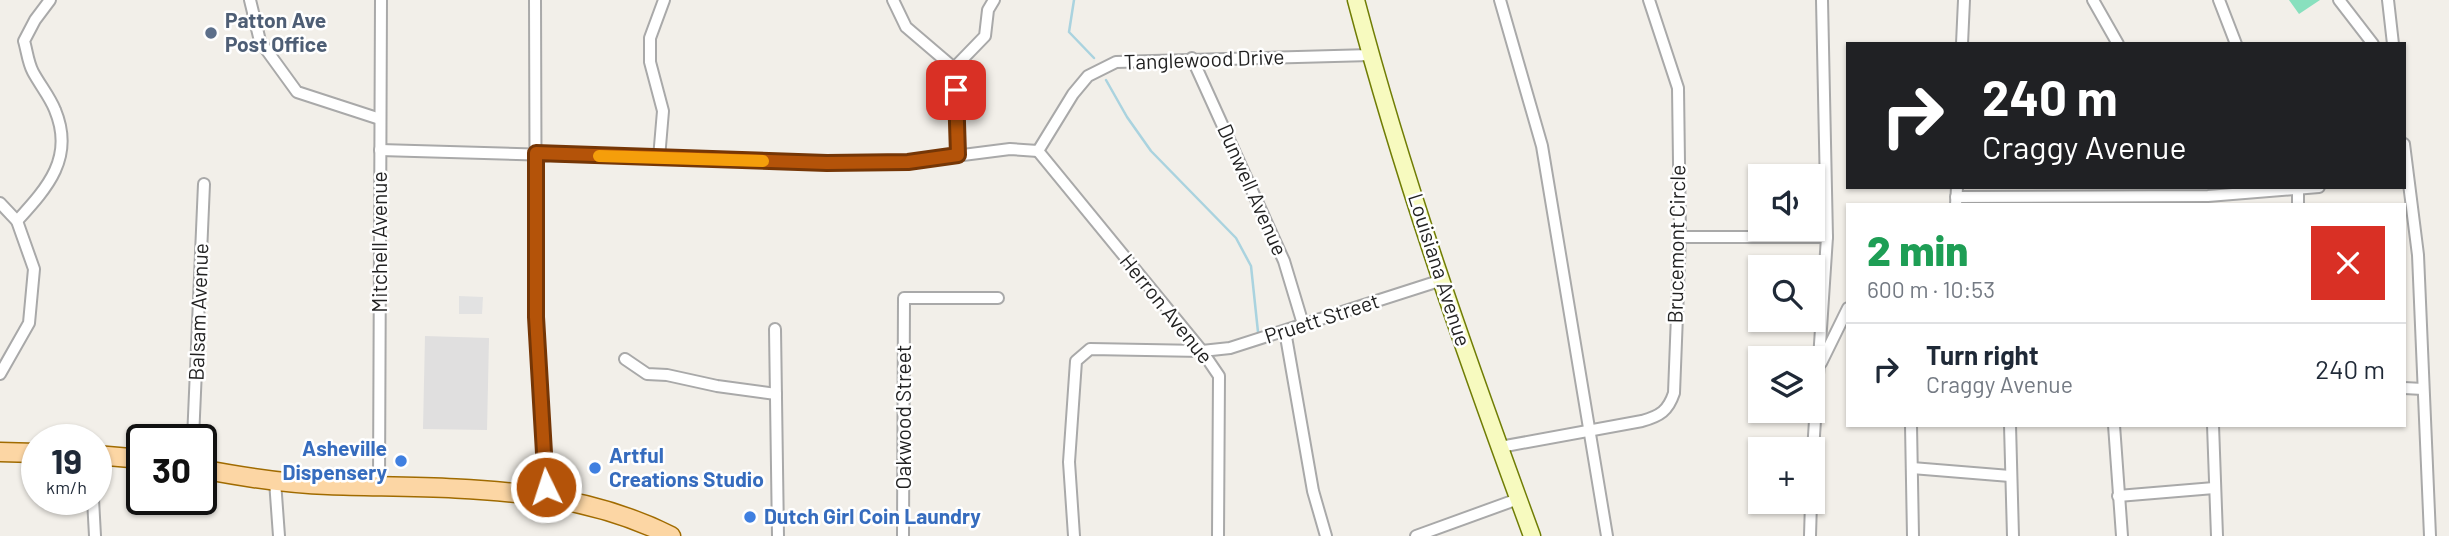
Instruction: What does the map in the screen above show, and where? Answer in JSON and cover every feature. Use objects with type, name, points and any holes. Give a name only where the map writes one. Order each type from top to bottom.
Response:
[{"type":"main road","points":[[0,453],[21,453]]},
{"type":"main road","points":[[217,472],[275,481],[328,485],[379,484],[546,496],[619,513],[671,536]]},
{"type":"street","points":[[17,221],[50,181],[61,161],[61,135],[56,111],[32,69],[24,41],[50,0]]},
{"type":"street","points":[[250,0],[260,41],[297,92],[380,119]]},
{"type":"street","name":"Mitchell Avenue","points":[[379,484],[381,0]]},
{"type":"street","points":[[535,0],[536,317],[546,496]]},
{"type":"street","points":[[659,158],[663,111],[650,62],[650,38],[664,0]]},
{"type":"street","points":[[892,0],[906,27],[954,68]]},
{"type":"street","points":[[958,155],[954,68],[985,36],[988,10],[994,0]]},
{"type":"street","name":"Louisiana Avenue","points":[[1356,0],[1442,280],[1532,536]]},
{"type":"street","points":[[1500,0],[1542,146],[1607,536]]},
{"type":"street","name":"Brucemont Circle","points":[[1500,447],[1642,422],[1669,409],[1674,393],[1679,237],[1678,89],[1649,0]]},
{"type":"street","points":[[1820,346],[1827,237],[1822,0]]},
{"type":"street","points":[[1962,42],[1964,0]]},
{"type":"street","points":[[2093,0],[2117,42]]},
{"type":"street","points":[[2219,0],[2235,42]]},
{"type":"street","points":[[2339,0],[2371,42]]},
{"type":"street","points":[[2388,0],[2393,42]]},
{"type":"street","name":"Tanglewood Drive","points":[[1038,151],[1073,94],[1088,76],[1116,62],[1371,55]]},
{"type":"street","name":"Dunwell Avenue","points":[[1192,58],[1284,261],[1303,324]]},
{"type":"street","points":[[380,149],[854,163],[908,162],[1010,149],[1038,151]]},
{"type":"street","name":"Herron Avenue","points":[[1038,151],[1202,351],[1219,376],[1217,536]]},
{"type":"street","points":[[2407,179],[2418,255],[2430,536]]},
{"type":"street","name":"Balsam Avenue","points":[[194,424],[204,184]]},
{"type":"street","points":[[1956,196],[2108,201],[2205,192],[2233,200],[2291,189]]},
{"type":"street","points":[[0,203],[17,221],[34,269],[29,323],[0,374]]},
{"type":"street","points":[[1679,237],[1827,237]]},
{"type":"street","name":"Pruett Street","points":[[1074,536],[1069,461],[1076,361],[1090,349],[1202,351],[1230,348],[1442,280]]},
{"type":"street","name":"Oakwood Street","points":[[903,536],[904,298],[998,298]]},
{"type":"street","points":[[1825,355],[1846,312]]},
{"type":"street","points":[[775,329],[778,536]]},
{"type":"street","points":[[1285,331],[1313,491],[1326,536]]},
{"type":"street","points":[[625,359],[647,374],[776,394]]},
{"type":"street","points":[[2406,388],[2423,389]]},
{"type":"street","points":[[1911,427],[1913,536]]},
{"type":"street","points":[[2010,427],[2013,536]]},
{"type":"street","points":[[2114,427],[2122,536]]},
{"type":"street","points":[[2213,427],[2217,536]]},
{"type":"street","points":[[1912,468],[2010,476]]},
{"type":"street","points":[[275,481],[279,536]]},
{"type":"street","points":[[2118,496],[2214,488]]},
{"type":"street","points":[[1416,536],[1518,499]]},
{"type":"street","points":[[1810,536],[1811,514]]},
{"type":"street","points":[[94,515],[95,536]]},
{"type":"shaded area","points":[[459,296],[483,297],[482,314],[459,314]]},
{"type":"shaded area","points":[[425,336],[489,338],[487,430],[423,429]]},
{"type":"green space","points":[[2289,0],[2320,0],[2299,14]]},
{"type":"waterway","points":[[1074,0],[1069,32],[1094,58]]},
{"type":"waterway","points":[[1106,80],[1151,151],[1236,238],[1251,266],[1258,332]]},
{"type":"slow traffic","points":[[599,156],[763,161]]},
{"type":"place","name":"Patton Ave Post Office","points":[[211,33]]},
{"type":"place","name":"Asheville Dispensery","points":[[401,461]]},
{"type":"place","name":"Artful Creations Studio","points":[[595,468]]},
{"type":"place","name":"Dutch Girl Coin Laundry","points":[[750,517]]},
{"type":"route","points":[[546,487],[536,317],[536,153],[827,163],[908,162],[958,155],[956,90]]}]
